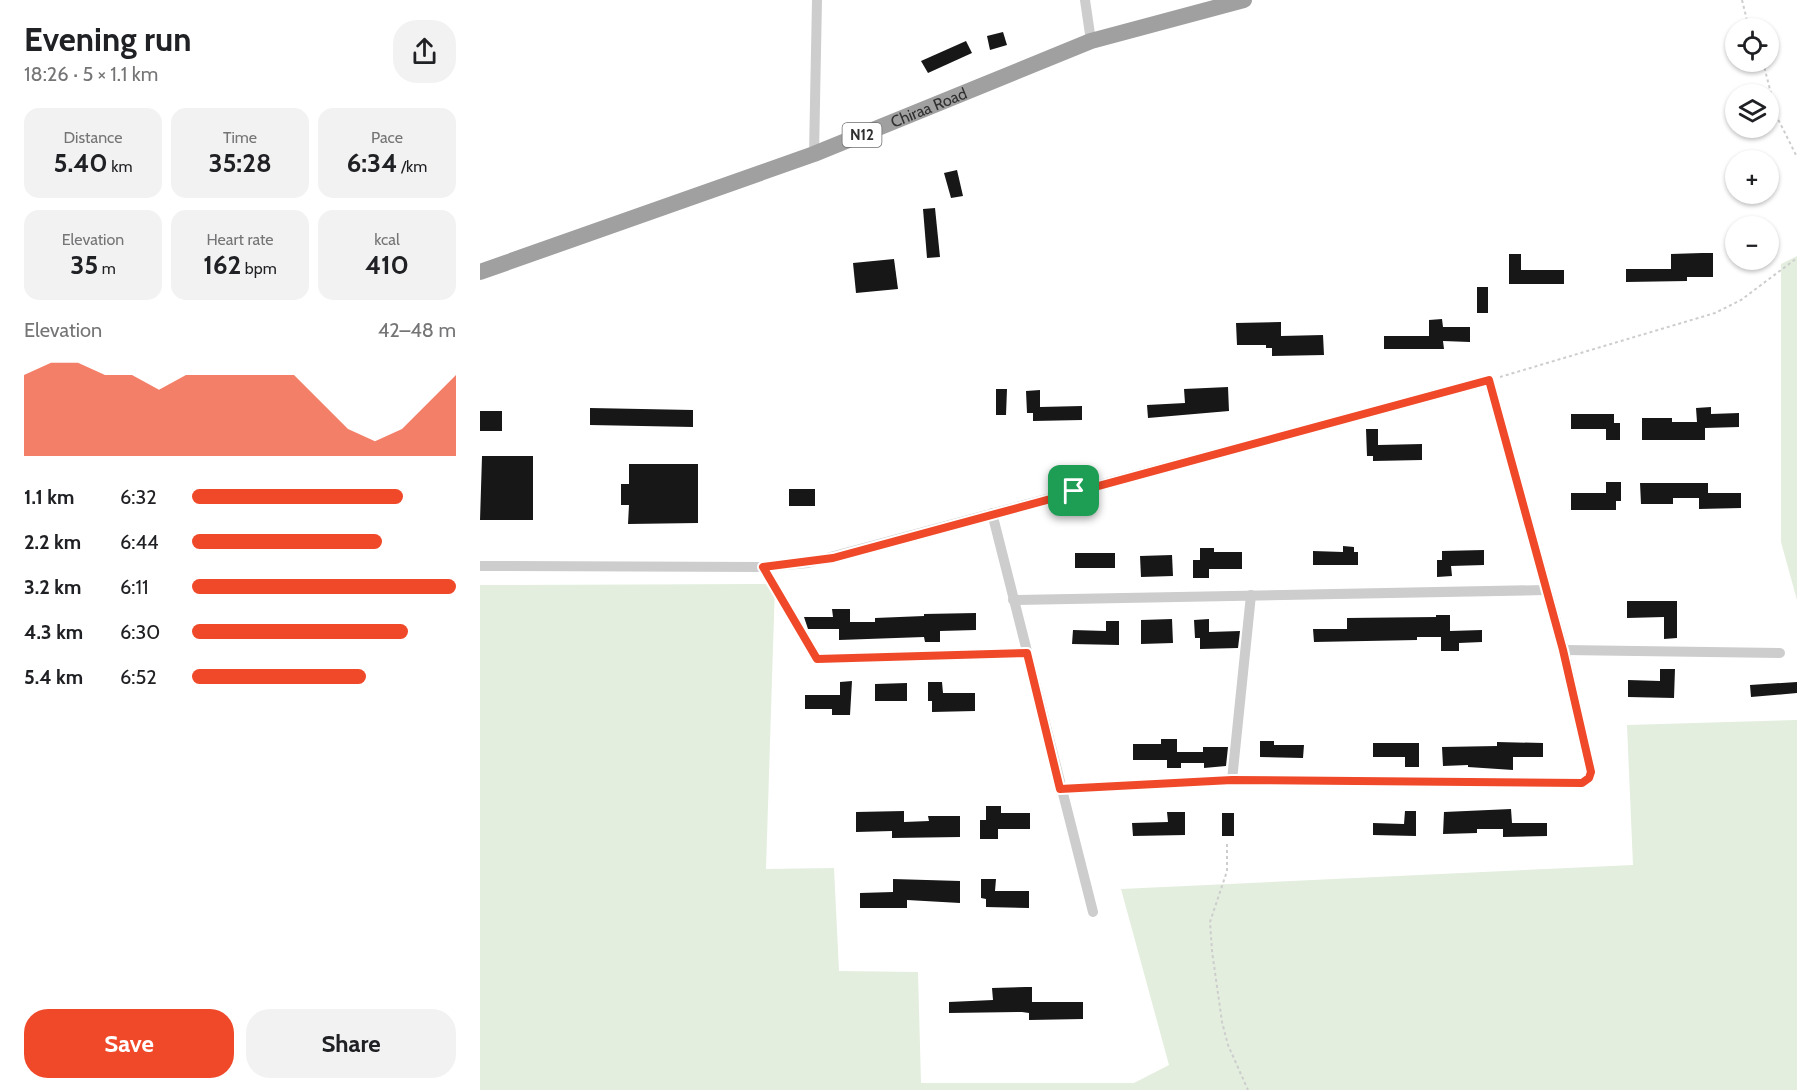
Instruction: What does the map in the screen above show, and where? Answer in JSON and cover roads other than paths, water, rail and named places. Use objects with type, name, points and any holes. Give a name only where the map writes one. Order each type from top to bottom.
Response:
[{"type":"highway","name":"Chiraa Road","points":[[480,272],[814,154],[1091,40],[1244,0]]},
{"type":"street","points":[[814,154],[817,0]]},
{"type":"street","points":[[1085,0],[1091,40]]},
{"type":"street","points":[[480,566],[763,567],[833,558],[1489,380],[1563,650],[1591,772],[1589,778],[1582,783],[1232,780],[1060,789]]},
{"type":"street","points":[[992,513],[1060,789],[1093,912]]},
{"type":"street","points":[[763,567],[817,659],[1027,653]]},
{"type":"street","points":[[1013,600],[1546,590]]},
{"type":"street","points":[[1232,780],[1251,595]]},
{"type":"street","points":[[1563,650],[1780,653]]}]
